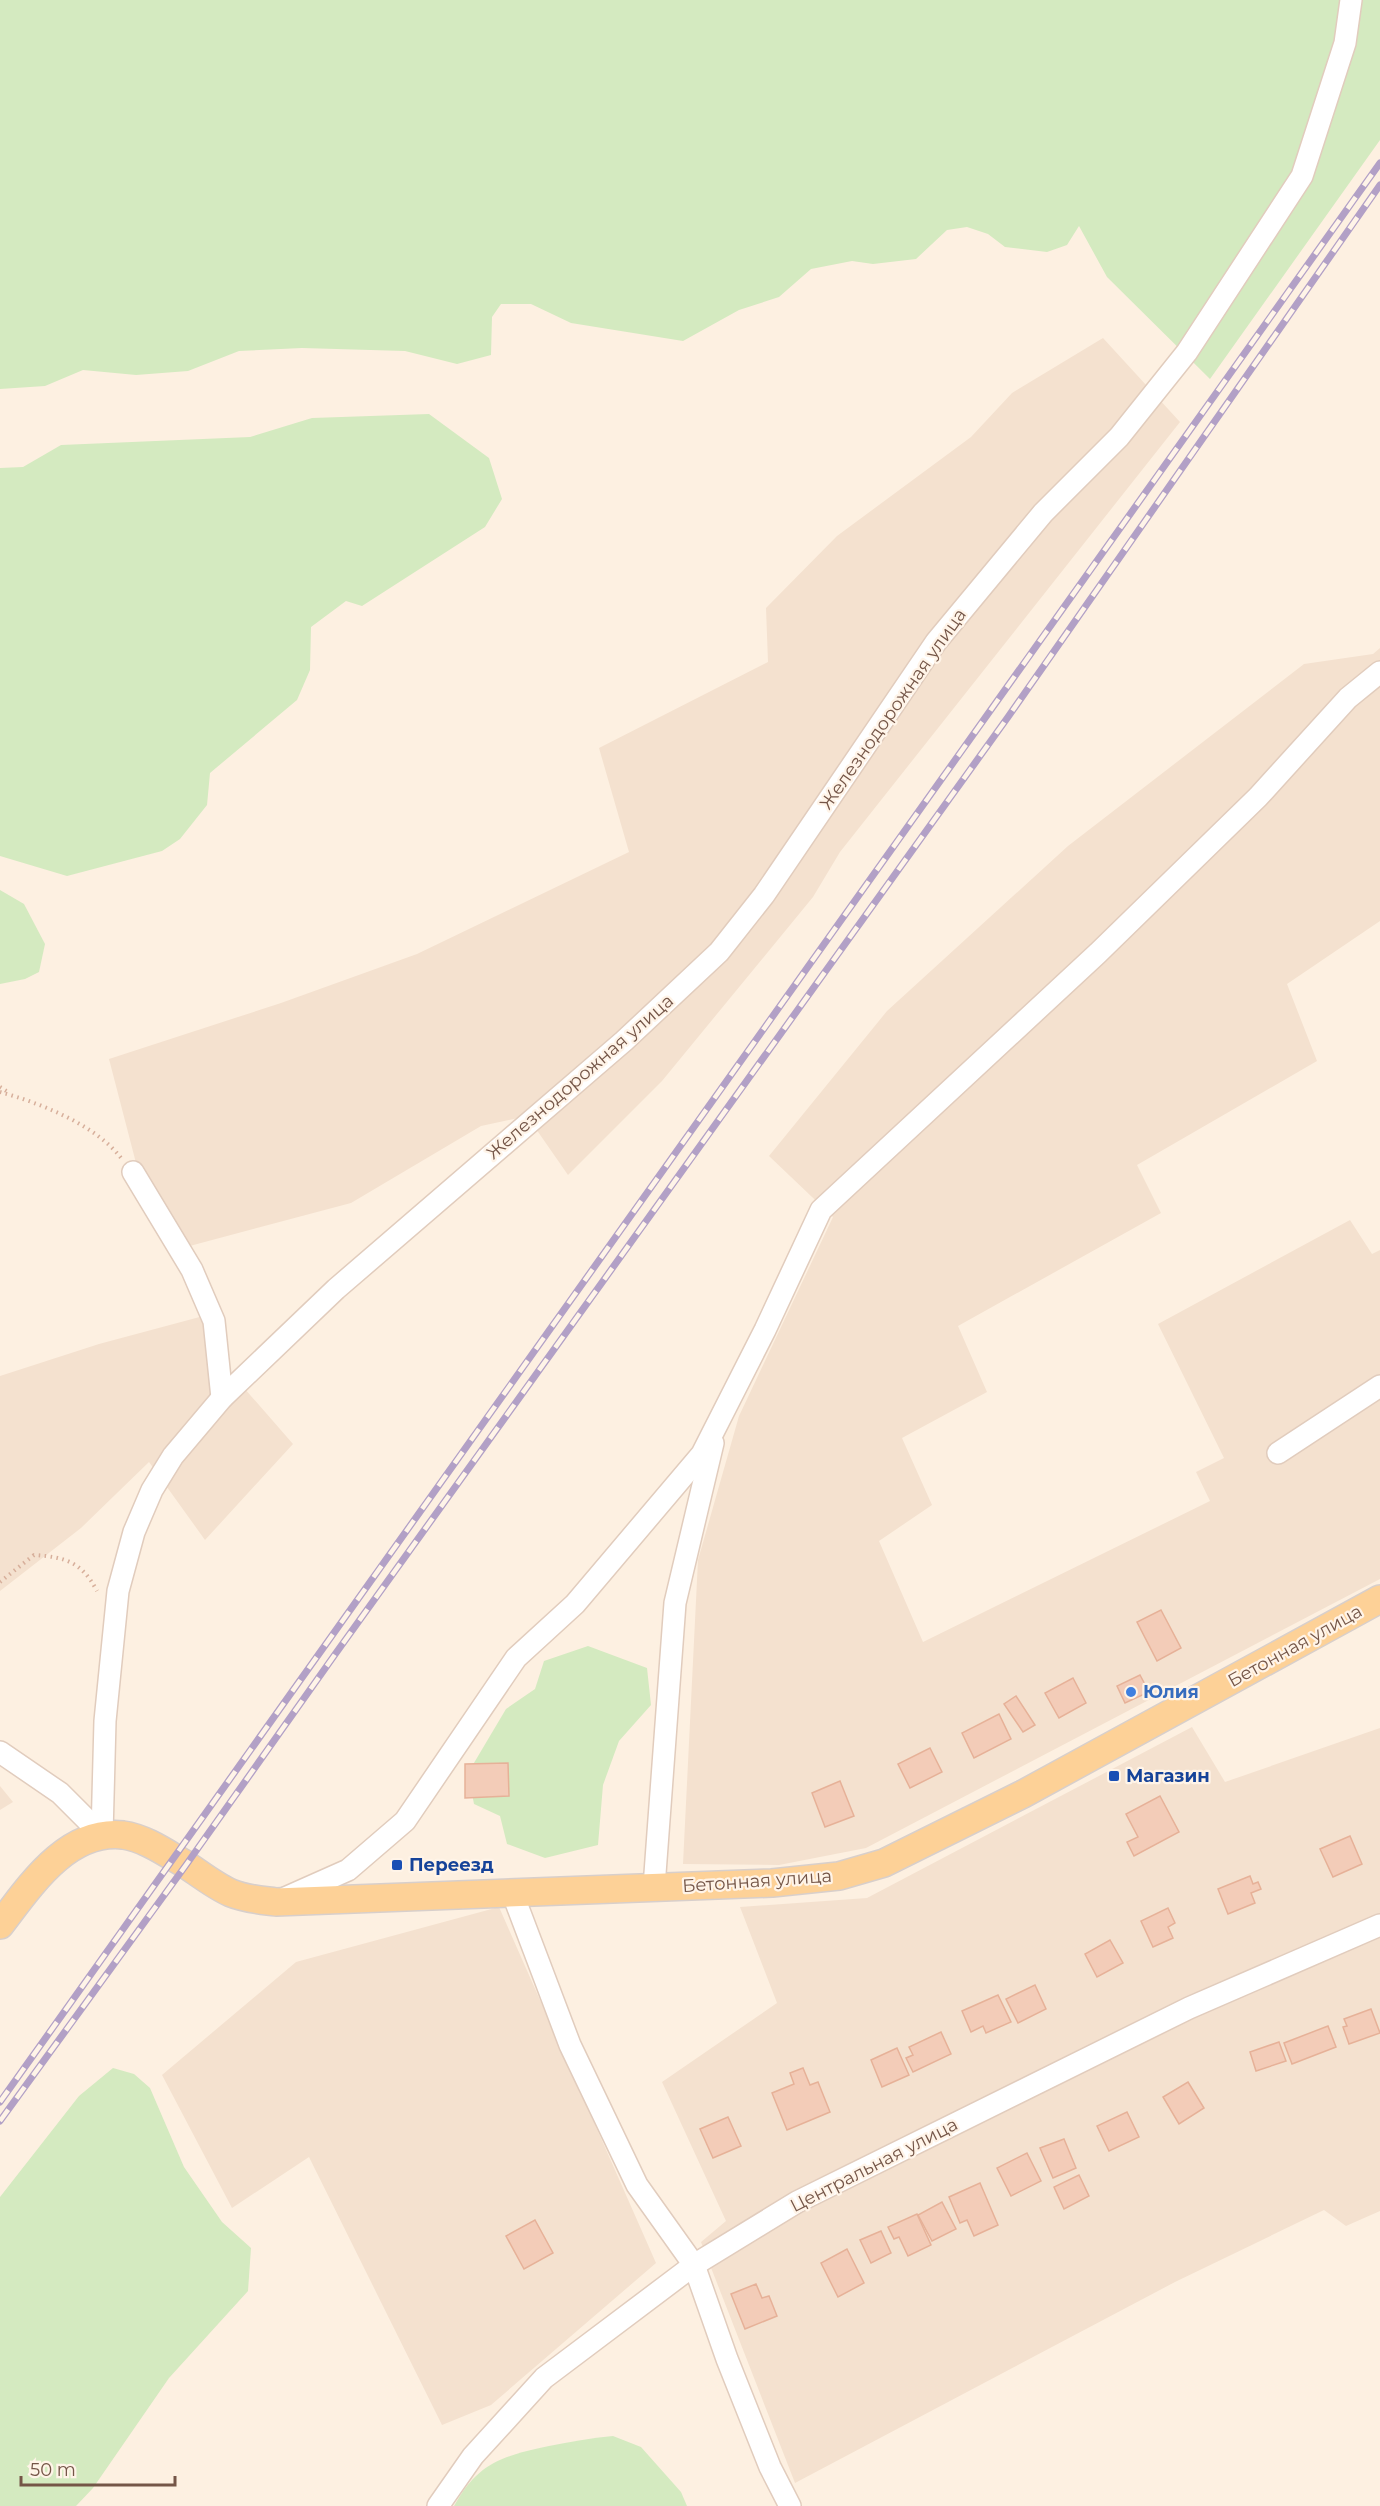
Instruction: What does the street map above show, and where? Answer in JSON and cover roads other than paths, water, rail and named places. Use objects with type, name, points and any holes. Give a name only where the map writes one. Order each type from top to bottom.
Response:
[{"type":"main road","name":"Бетонная улица","points":[[102,1835],[124,1835],[143,1841],[231,1893],[276,1902],[809,1881],[839,1876],[884,1863],[1023,1794],[1380,1599]]},
{"type":"main road","points":[[0,1925],[52,1863],[84,1840],[102,1835]]},
{"type":"street","name":"Железнодорожная улица","points":[[102,1835],[105,1721],[118,1591],[134,1532],[152,1490],[173,1456],[222,1398],[336,1289],[624,1041],[719,952],[764,895],[936,642],[1042,513],[1119,437],[1187,352],[1302,176],[1345,43],[1351,0]]},
{"type":"street","points":[[276,1902],[348,1870],[405,1821],[516,1658],[575,1604],[702,1454],[765,1330],[821,1210],[1098,953],[1258,796],[1348,698],[1379,676]]},
{"type":"street","points":[[133,1172],[192,1270],[214,1321],[222,1398]]},
{"type":"street","points":[[1278,1453],[1380,1386]]},
{"type":"street","points":[[654,1887],[675,1603],[719,1421]]},
{"type":"street","points":[[0,1752],[60,1793],[102,1835]]},
{"type":"street","points":[[512,1892],[570,2045],[637,2186],[694,2265],[765,2456],[790,2506]]},
{"type":"street","name":"Центральная улица","points":[[438,2506],[473,2456],[544,2378],[694,2265],[797,2202],[1178,2013],[1380,1925]]},
{"type":"railway","points":[[0,2102],[1380,163]]},
{"type":"railway","points":[[0,2121],[1008,717],[1380,185]]},
{"type":"place","name":"Юлия","points":[[1131,1692]]},
{"type":"place","name":"Магазин","points":[[1114,1776]]},
{"type":"place","name":"Переезд","points":[[397,1865]]}]
